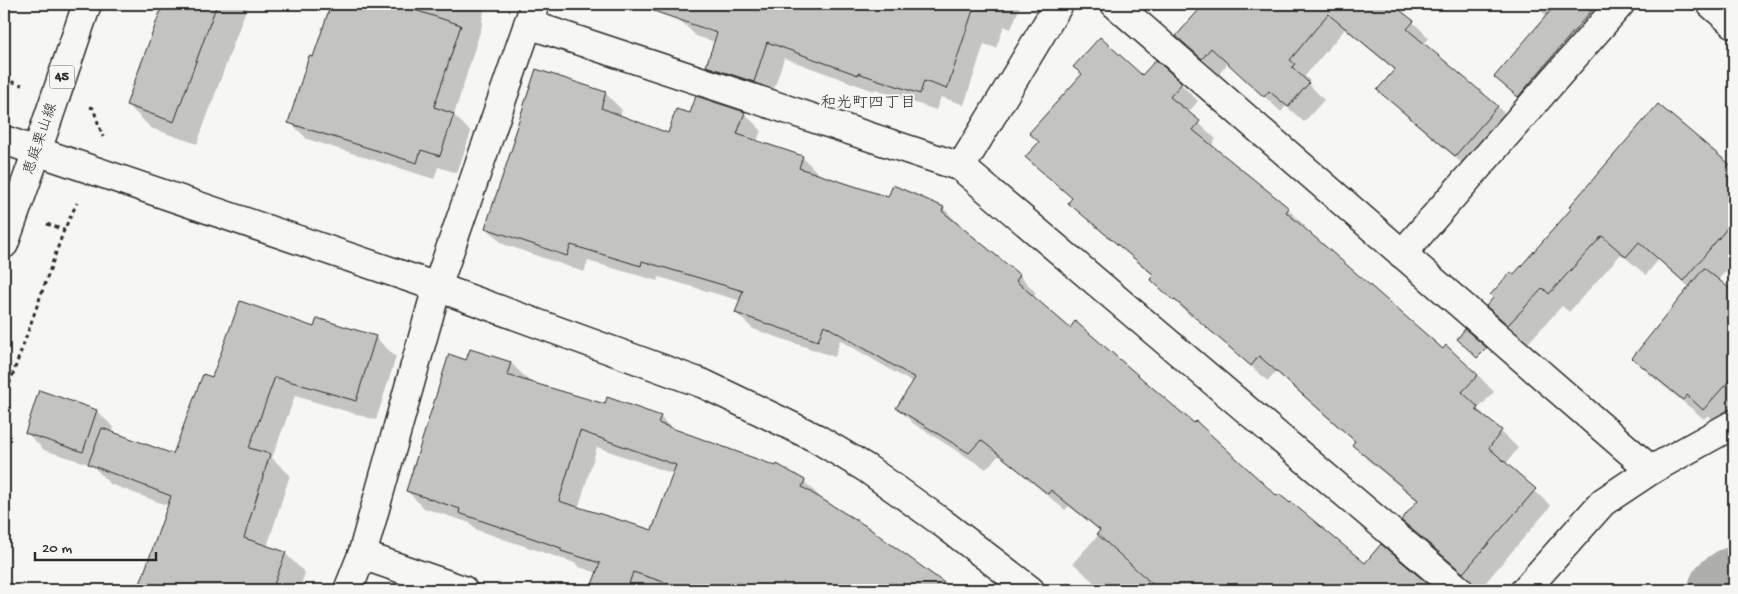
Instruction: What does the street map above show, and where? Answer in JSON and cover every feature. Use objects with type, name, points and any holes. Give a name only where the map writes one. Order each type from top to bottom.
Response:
[{"type":"street","name":"恵庭栗山線","points":[[4,244],[87,4]]},
{"type":"street","points":[[960,167],[1060,4]]},
{"type":"street","points":[[1115,4],[1652,470]]},
{"type":"street","points":[[1402,254],[1620,4]]},
{"type":"street","points":[[1710,4],[1734,24]]},
{"type":"street","points":[[348,590],[362,555],[437,287],[532,14],[960,167],[1459,590]]},
{"type":"street","points":[[4,140],[437,287],[704,384],[816,438],[866,468],[940,520],[1030,590]]},
{"type":"street","points":[[1525,590],[1603,502],[1652,470],[1734,424]]},
{"type":"street","points":[[362,555],[463,590]]},
{"type":"path","points":[[4,399],[64,230],[89,169]]},
{"type":"path","points":[[76,204],[86,206]]},
{"type":"building","points":[[163,4],[217,4],[174,122],[126,105]]},
{"type":"building","points":[[331,4],[396,4],[461,25],[434,107],[454,114],[440,156],[421,150],[417,163],[288,123],[309,56],[313,57]]},
{"type":"building","points":[[649,4],[975,4],[947,89],[924,81],[920,94],[858,73],[858,75],[767,42],[754,82],[706,66],[717,33],[648,9]]},
{"type":"building","points":[[1204,4],[1392,4],[1414,21],[1407,29],[1498,106],[1455,156],[1377,90],[1395,69],[1328,14],[1290,60],[1295,64],[1292,67],[1309,83],[1288,107],[1269,91],[1264,97],[1211,48],[1202,59],[1176,36]]},
{"type":"building","points":[[1556,4],[1597,4],[1518,97],[1494,77]]},
{"type":"building","points":[[1100,37],[1142,75],[1156,60],[1182,83],[1170,97],[1200,121],[1193,130],[1289,208],[1286,212],[1443,349],[1446,345],[1478,375],[1462,392],[1478,407],[1476,410],[1502,430],[1489,448],[1536,489],[1463,573],[1401,520],[1418,500],[1352,445],[1355,441],[1259,356],[1251,366],[1174,301],[1150,279],[1154,275],[1068,203],[1072,198],[1025,157],[1039,142],[1029,133],[1082,74],[1073,67]]},
{"type":"building","points":[[536,69],[606,92],[601,108],[668,133],[676,109],[690,113],[696,96],[745,112],[737,134],[803,156],[799,168],[888,197],[893,185],[944,207],[942,211],[1020,275],[1016,281],[1070,328],[1075,321],[1194,423],[1196,421],[1277,496],[1279,494],[1291,502],[1365,563],[1381,544],[1435,590],[1159,590],[1097,534],[1100,530],[1051,490],[1048,494],[981,440],[969,453],[896,408],[915,378],[824,325],[818,341],[735,313],[743,291],[642,261],[641,266],[571,245],[567,256],[485,228]]},
{"type":"building","points":[[1658,104],[1734,168],[1734,220],[1683,281],[1639,242],[1626,257],[1602,236],[1549,294],[1543,288],[1508,325],[1486,306],[1493,298],[1490,295],[1511,272],[1514,274]]},
{"type":"building","points":[[1704,268],[1734,292],[1734,375],[1703,410],[1687,395],[1683,400],[1632,358]]},
{"type":"building","points":[[240,301],[314,327],[317,318],[376,336],[356,401],[275,377],[249,448],[270,454],[244,538],[286,552],[272,590],[138,590],[171,496],[88,464],[102,428],[173,454],[203,374],[212,377]]},
{"type":"building","points":[[1465,329],[1487,348],[1477,358],[1457,339]]},
{"type":"building","points":[[470,349],[511,362],[507,375],[605,404],[607,397],[661,416],[658,423],[776,466],[777,464],[805,480],[802,487],[866,526],[954,590],[688,590],[633,572],[627,590],[590,590],[600,563],[561,551],[561,548],[459,513],[460,509],[406,491],[449,354],[466,360]],"holes":[[[580,431],[676,465],[652,530],[559,501]]]},
{"type":"building","points":[[39,390],[97,410],[83,452],[25,433]]},
{"type":"waterway","points":[[1724,590],[1734,583]]},
{"type":"district","name":"和光町四丁目","points":[[868,104]]}]
